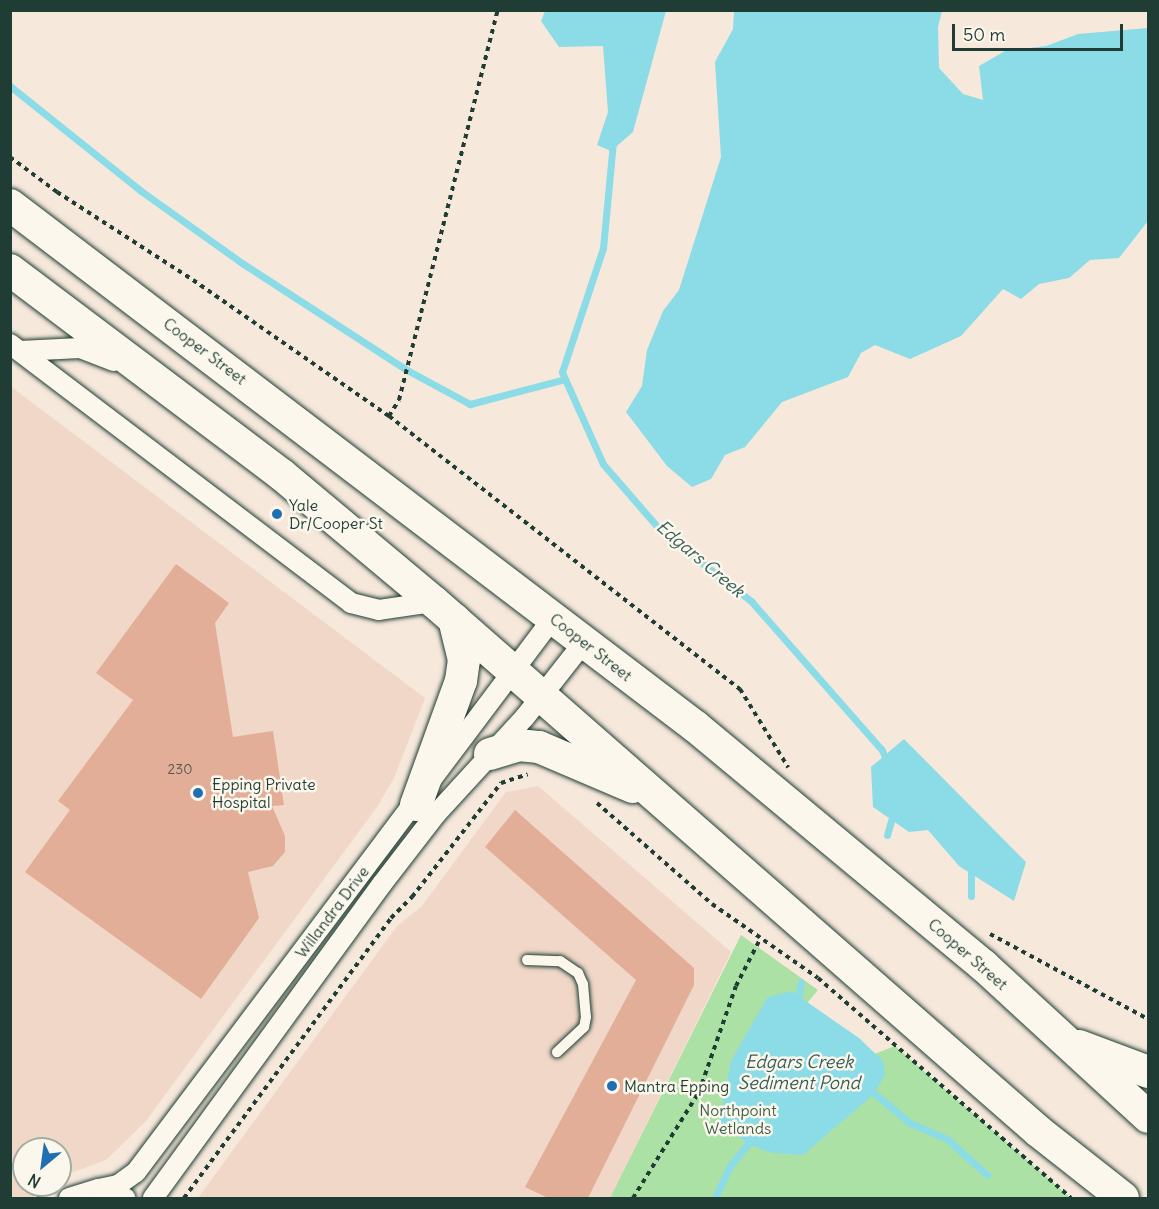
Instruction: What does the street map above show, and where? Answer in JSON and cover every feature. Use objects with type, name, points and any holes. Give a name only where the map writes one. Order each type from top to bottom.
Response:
[{"type":"main road","name":"Cooper Street","points":[[10,205],[696,727],[984,966],[1061,1040],[1149,1117]]},
{"type":"main road","points":[[10,270],[249,451],[444,611],[666,802],[1109,1192]]},
{"type":"main road","points":[[416,805],[461,681],[464,660],[444,611]]},
{"type":"main road","points":[[490,754],[519,745],[539,747],[589,765],[666,802]]},
{"type":"main road","points":[[1061,1040],[1149,1072]]},
{"type":"street","points":[[15,347],[80,348],[97,353],[249,451]]},
{"type":"street","points":[[15,347],[351,603],[379,610],[444,611]]},
{"type":"street","name":"Willandra Drive","points":[[69,1198],[118,1185],[136,1172],[416,805],[553,618]]},
{"type":"street","name":"Willandra Drive","points":[[153,1198],[357,916],[436,814],[543,695],[584,642]]},
{"type":"street","points":[[99,1190],[125,1198]]},
{"type":"lane","points":[[527,960],[560,961],[578,973],[583,984],[586,1017],[584,1027],[557,1052]]},
{"type":"path","points":[[389,416],[399,400],[498,10]]},
{"type":"path","points":[[10,157],[57,192],[194,280],[389,416],[740,689],[790,770]]},
{"type":"path","points":[[184,1198],[391,918],[412,897],[501,783],[533,773]]},
{"type":"path","points":[[591,801],[712,904],[819,978],[1071,1198]]},
{"type":"path","points":[[981,927],[1149,1019]]},
{"type":"path","points":[[633,1198],[699,1092],[736,986],[760,939]]},
{"type":"shaded area","name":"Epping Private Hospital","points":[[10,386],[425,698],[394,778],[377,807],[145,1122],[106,1160],[72,1173],[72,1137],[12,1137],[12,1197],[33,1197],[10,1198]]},
{"type":"shaded area","points":[[538,786],[731,952],[610,1198],[198,1198],[397,926],[422,906],[506,792]]},
{"type":"green space","name":"Northpoint Wetlands","points":[[741,935],[818,990],[808,1002],[808,1080],[895,1046],[1071,1198],[610,1198]]},
{"type":"water","points":[[545,11],[666,11],[633,132],[611,151],[597,145],[608,112],[603,46],[559,47],[541,21]]},
{"type":"water","points":[[734,11],[942,11],[938,27],[939,68],[963,94],[983,100],[979,66],[1005,51],[1046,46],[1078,34],[1148,28],[1148,221],[1119,258],[1090,260],[1069,278],[1039,284],[1021,299],[1003,289],[961,336],[910,359],[875,345],[861,353],[848,377],[782,402],[745,447],[725,455],[711,479],[692,487],[667,466],[626,412],[642,386],[647,350],[663,311],[679,290],[721,157],[715,62],[733,29]]},
{"type":"water","points":[[904,739],[1026,862],[1014,901],[959,866],[928,830],[909,832],[873,807],[871,767]]},
{"type":"water","name":"Edgars Creek Sediment Pond","points":[[791,991],[859,1038],[883,1061],[885,1075],[873,1095],[803,1155],[772,1153],[748,1144],[719,1122],[731,1061],[767,998]]},
{"type":"building","name":"Epping Private Hospital","points":[[176,564],[229,603],[215,623],[233,737],[273,731],[284,805],[272,806],[285,836],[285,852],[273,866],[248,872],[259,918],[201,999],[25,872],[70,810],[58,801],[133,700],[96,673]]},
{"type":"building","name":"Mantra Epping","points":[[515,810],[694,968],[694,985],[588,1198],[548,1198],[525,1187],[636,980],[485,847]]},
{"type":"waterway","points":[[10,86],[141,191],[242,263],[407,370],[470,404],[565,379]]},
{"type":"waterway","name":"Edgars Creek","points":[[613,142],[603,248],[562,372],[565,379],[603,464],[662,532],[751,601],[882,750],[888,764]]},
{"type":"waterway","name":"Edgars Creek","points":[[887,835],[894,811]]},
{"type":"waterway","points":[[971,866],[971,896]]},
{"type":"waterway","name":"Edgars Creek","points":[[797,1003],[801,982]]},
{"type":"waterway","points":[[869,1089],[910,1123],[947,1139],[987,1175]]},
{"type":"waterway","name":"Edgars Creek","points":[[715,1198],[730,1166],[753,1138]]},
{"type":"place","name":"Yale Dr/Cooper St","points":[[277,514]]},
{"type":"place","name":"Epping Private Hospital","points":[[198,793]]},
{"type":"place","name":"Mantra Epping","points":[[612,1086]]}]
